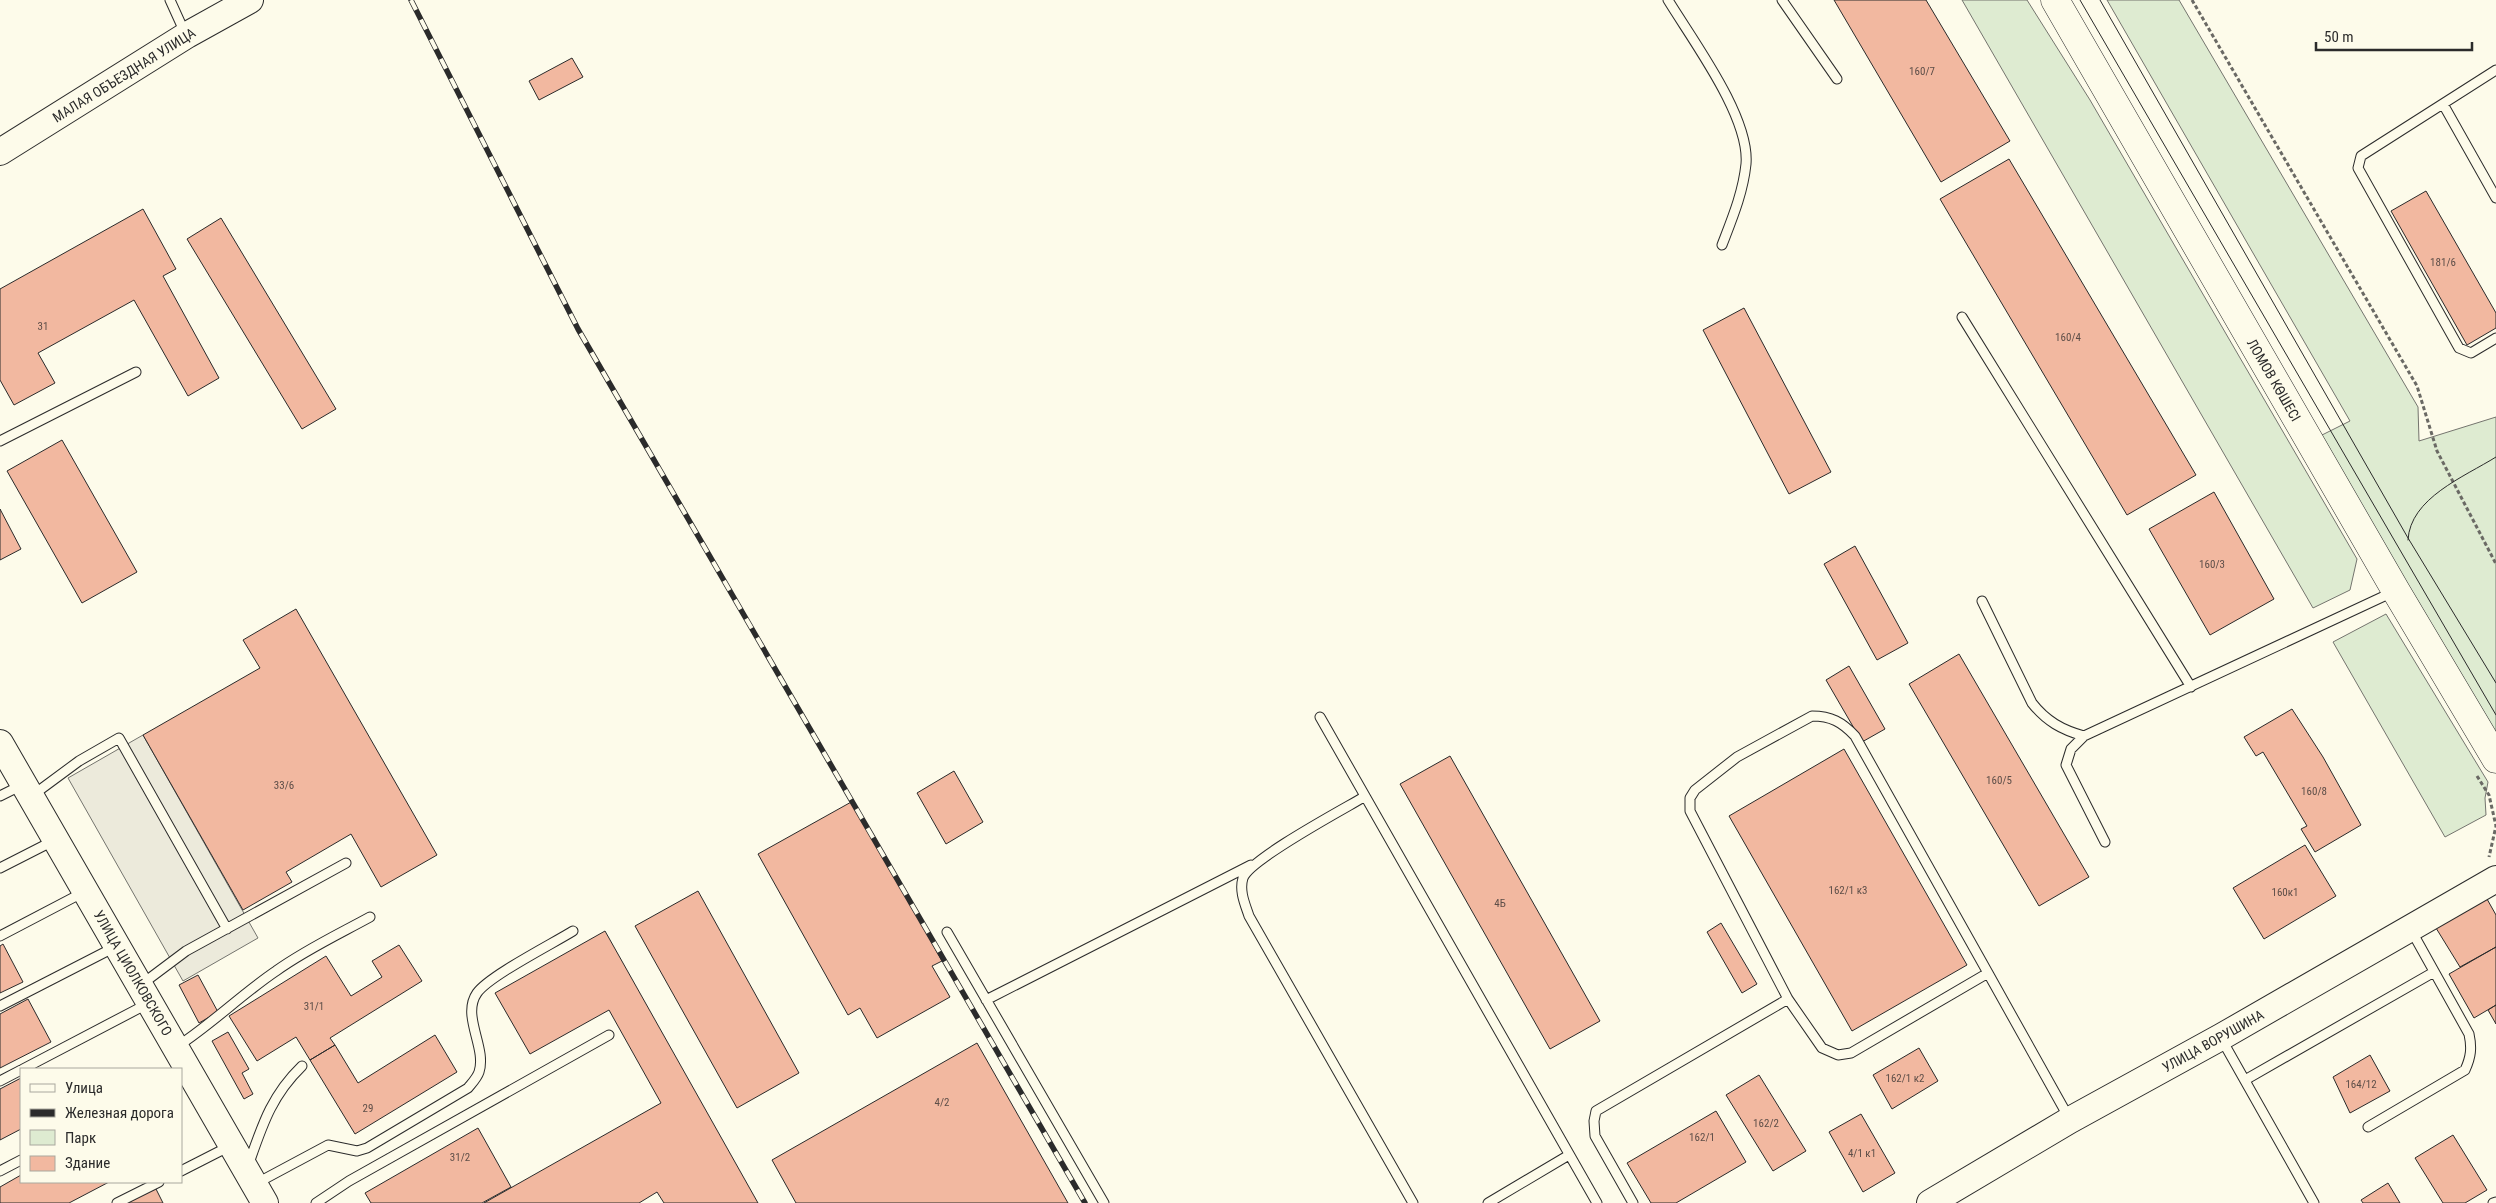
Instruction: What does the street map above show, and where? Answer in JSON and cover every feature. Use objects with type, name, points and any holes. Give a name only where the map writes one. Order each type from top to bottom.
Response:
[{"type":"main road","name":"ЛОМОВ КӨШЕСІ","points":[[2055,0],[2396,591],[2486,766]]},
{"type":"street","name":"МАЛАЯ ОБЪЕЗДНАЯ УЛИЦА","points":[[0,152],[187,35],[250,0]]},
{"type":"street","name":"УЛИЦА ЦИОЛКОВСКОГО","points":[[0,742],[176,1048],[186,1075],[232,1145],[256,1191]]},
{"type":"street","name":"УЛИЦА ВОРУШИНА","points":[[1930,1203],[2070,1120],[2221,1037],[2409,928],[2493,870]]},
{"type":"lane","points":[[170,0],[187,35]]},
{"type":"lane","points":[[1668,0],[1734,108],[1744,137],[1746,163],[1739,202],[1722,245]]},
{"type":"lane","points":[[1782,0],[1837,79]]},
{"type":"lane","points":[[2496,70],[2361,156],[2358,168],[2459,348],[2471,353],[2496,338]]},
{"type":"lane","points":[[2443,104],[2496,198]]},
{"type":"lane","points":[[1962,317],[2191,687]]},
{"type":"lane","points":[[0,440],[136,372]]},
{"type":"lane","points":[[2105,842],[2066,765],[2071,749],[2084,736],[2396,591]]},
{"type":"lane","points":[[1982,601],[2032,703],[2042,716],[2057,726],[2084,736]]},
{"type":"lane","points":[[1988,973],[1851,1053],[1838,1055],[1822,1048],[1788,999],[1690,811],[1690,798],[1695,790],[1737,757],[1812,716],[1826,716],[1843,723],[1855,736],[1988,973],[2070,1120]]},
{"type":"lane","points":[[1320,717],[1596,1203]]},
{"type":"lane","points":[[0,796],[28,790],[119,738],[227,929]]},
{"type":"lane","points":[[986,1000],[1257,862],[1364,797]]},
{"type":"lane","points":[[0,868],[56,839]]},
{"type":"lane","points":[[1257,862],[1243,878],[1242,895],[1249,916],[1413,1203]]},
{"type":"lane","points":[[25,1068],[145,994],[186,951],[346,863]]},
{"type":"lane","points":[[0,936],[86,891]]},
{"type":"lane","points":[[176,1048],[203,1030],[249,990],[278,969],[370,916]]},
{"type":"lane","points":[[2368,1126],[2465,1070],[2471,1058],[2472,1046],[2469,1034],[2409,928]]},
{"type":"lane","points":[[256,1191],[328,1145],[357,1151],[367,1148],[468,1088],[478,1074],[482,1056],[472,1006],[476,994],[489,982],[573,931]]},
{"type":"lane","points":[[947,932],[1104,1203]]},
{"type":"lane","points":[[0,1006],[117,946]]},
{"type":"lane","points":[[2245,1080],[2434,972]]},
{"type":"lane","points":[[1633,1203],[1595,1136],[1594,1121],[1596,1111],[1788,999]]},
{"type":"lane","points":[[316,1203],[349,1181],[609,1035]]},
{"type":"lane","points":[[2221,1037],[2314,1203]]},
{"type":"lane","points":[[256,1191],[272,1101],[286,1082],[302,1066]]},
{"type":"lane","points":[[0,1081],[20,1071]]},
{"type":"lane","points":[[182,1170],[232,1145]]},
{"type":"lane","points":[[1488,1203],[1569,1155]]},
{"type":"lane","points":[[0,1171],[20,1161]]},
{"type":"lane","points":[[117,1203],[157,1183]]},
{"type":"path","points":[[2192,0],[2417,386],[2437,451],[2496,564]]},
{"type":"path","points":[[2486,766],[2489,795],[2496,826],[2489,853],[2493,870]]},
{"type":"green space","points":[[1962,0],[2027,0],[2090,100],[2357,559],[2350,590],[2313,608]]},
{"type":"green space","points":[[2107,0],[2179,0],[2418,407],[2419,441],[2496,417],[2496,738],[2318,437],[2350,421]]},
{"type":"green space","points":[[2386,614],[2488,782],[2485,798],[2486,815],[2445,837],[2333,642]]},
{"type":"shaded area","points":[[143,735],[258,938],[183,981],[68,778]]},
{"type":"building","points":[[1834,0],[1926,0],[2010,141],[1941,182]]},
{"type":"building","points":[[572,58],[583,77],[539,100],[529,81]]},
{"type":"building","points":[[2009,159],[2196,475],[2127,515],[1940,199]]},
{"type":"building","points":[[2426,191],[2496,313],[2496,328],[2467,345],[2391,211]]},
{"type":"building","points":[[143,209],[176,269],[163,276],[219,378],[188,396],[134,300],[38,353],[55,383],[14,405],[0,380],[0,289]]},
{"type":"building","points":[[221,218],[336,409],[302,429],[187,239]]},
{"type":"building","points":[[1744,308],[1831,472],[1789,494],[1703,330]]},
{"type":"building","points":[[62,440],[137,572],[82,603],[7,471]]},
{"type":"building","points":[[2214,492],[2274,599],[2210,635],[2149,529]]},
{"type":"building","points":[[0,509],[21,549],[0,560]]},
{"type":"building","points":[[1855,546],[1908,643],[1877,660],[1824,564]]},
{"type":"building","points":[[296,609],[437,855],[381,887],[351,834],[286,872],[292,882],[243,910],[143,735],[260,668],[243,640]]},
{"type":"building","points":[[1959,654],[2089,877],[2039,906],[1909,684]]},
{"type":"building","points":[[1849,666],[1885,729],[1862,742],[1826,680]]},
{"type":"building","points":[[2292,709],[2323,757],[2361,825],[2315,852],[2301,829],[2307,826],[2263,752],[2256,756],[2244,737]]},
{"type":"building","points":[[1844,749],[1967,965],[1852,1031],[1729,816]]},
{"type":"building","points":[[1450,756],[1600,1021],[1550,1049],[1400,784]]},
{"type":"building","points":[[954,771],[983,822],[946,844],[917,793]]},
{"type":"building","points":[[853,801],[942,961],[932,966],[950,997],[877,1038],[860,1008],[848,1015],[758,854]]},
{"type":"building","points":[[2305,845],[2336,896],[2264,939],[2233,888]]},
{"type":"building","points":[[698,891],[799,1073],[737,1108],[635,926]]},
{"type":"building","points":[[2487,899],[2496,915],[2496,947],[2460,967],[2436,928]]},
{"type":"building","points":[[1721,923],[1757,984],[1742,993],[1707,932]]},
{"type":"building","points":[[605,931],[758,1203],[664,1203],[657,1192],[639,1203],[484,1203],[661,1103],[609,1010],[530,1054],[495,993]]},
{"type":"building","points":[[3,944],[23,982],[0,993],[0,946]]},
{"type":"building","points":[[399,945],[422,981],[330,1038],[335,1045],[310,1060],[296,1037],[257,1061],[229,1016],[326,956],[351,996],[382,977],[372,961]]},
{"type":"building","points":[[2496,947],[2496,1005],[2474,1018],[2449,974]]},
{"type":"building","points":[[198,975],[218,1012],[199,1023],[179,985]]},
{"type":"building","points":[[28,999],[51,1042],[0,1068],[0,1014]]},
{"type":"building","points":[[2496,1005],[2496,1024],[2488,1010]]},
{"type":"building","points":[[228,1032],[249,1069],[242,1073],[253,1094],[244,1099],[212,1041]]},
{"type":"building","points":[[435,1035],[457,1072],[355,1134],[310,1060],[335,1045],[358,1083]]},
{"type":"building","points":[[977,1043],[1068,1203],[796,1203],[772,1160]]},
{"type":"building","points":[[1919,1048],[1938,1081],[1892,1109],[1873,1075]]},
{"type":"building","points":[[2370,1055],[2390,1091],[2350,1113],[2333,1077]]},
{"type":"building","points":[[1759,1075],[1806,1151],[1773,1171],[1726,1095]]},
{"type":"building","points":[[20,1079],[20,1130],[0,1140],[0,1089]]},
{"type":"building","points":[[1716,1111],[1746,1162],[1676,1203],[1651,1203],[1627,1163]]},
{"type":"building","points":[[1861,1114],[1895,1173],[1863,1192],[1829,1132]]},
{"type":"building","points":[[478,1128],[511,1187],[482,1203],[371,1203],[365,1193]]},
{"type":"building","points":[[2453,1135],[2487,1190],[2465,1203],[2443,1203],[2415,1158]]},
{"type":"building","points":[[20,1176],[20,1183],[107,1183],[69,1203],[0,1203],[0,1187]]},
{"type":"building","points":[[2388,1183],[2400,1203],[2363,1203],[2361,1200]]},
{"type":"building","points":[[154,1185],[163,1203],[121,1203]]},
{"type":"tram line","points":[[2080,0],[2496,715]]},
{"type":"tram line","points":[[2100,0],[2408,538],[2496,683]]},
{"type":"tram line","points":[[2408,540],[2411,525],[2418,512],[2428,501],[2441,490],[2496,457]]},
{"type":"railway","points":[[411,0],[578,329],[1085,1203]]}]
